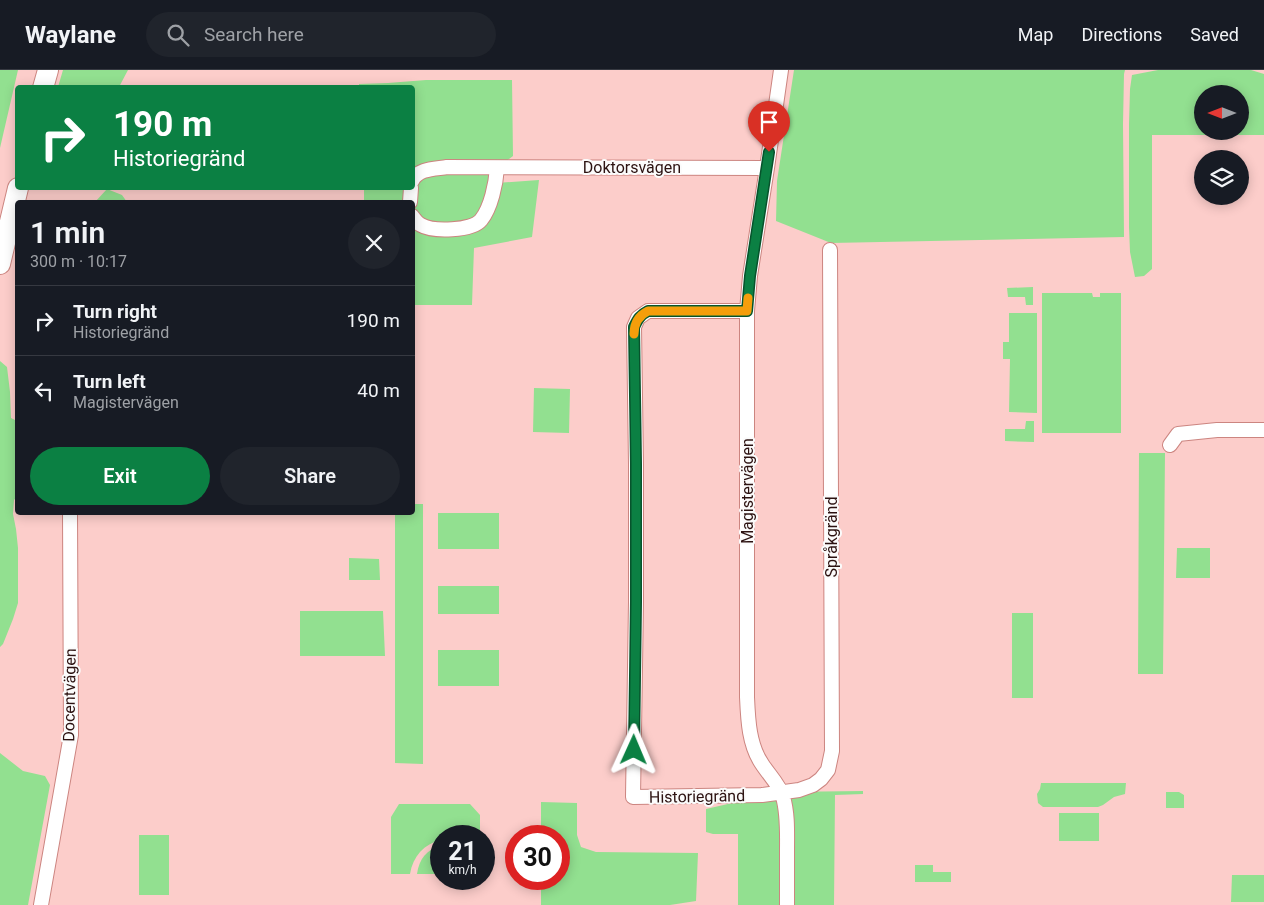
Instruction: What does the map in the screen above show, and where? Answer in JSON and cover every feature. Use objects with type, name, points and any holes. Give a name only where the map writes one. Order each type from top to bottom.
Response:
[{"type":"main road","points":[[0,264],[15,201]]},
{"type":"street","name":"Magistervägen","points":[[781,70],[750,276],[747,311],[748,718],[753,746],[757,756],[781,792],[786,810],[787,905]]},
{"type":"street","name":"Doktorsvägen","points":[[415,176],[420,171],[447,167],[767,168]]},
{"type":"street","points":[[415,219],[421,225],[431,228],[457,228],[474,225],[486,212],[496,183],[497,168]]},
{"type":"street","name":"Språkgränd","points":[[781,792],[799,790],[813,785],[821,779],[828,770],[832,751],[830,250]]},
{"type":"street","name":"Historiegränd","points":[[747,311],[648,311],[638,318],[634,327],[636,602],[633,797],[762,795],[781,792]]},
{"type":"street","points":[[1170,445],[1178,434],[1217,430],[1264,430]]},
{"type":"street","name":"Docentvägen","points":[[41,905],[71,735],[70,515]]},
{"type":"green space","points":[[0,70],[18,70],[0,148]]},
{"type":"green space","points":[[63,70],[128,70],[120,85],[59,85]]},
{"type":"green space","points":[[794,70],[1125,70],[1123,124],[1124,237],[831,243],[776,221],[777,181]]},
{"type":"green space","points":[[1158,70],[1251,70],[1264,74],[1264,135],[1249,135],[1249,85],[1194,85],[1194,135],[1152,135],[1152,269],[1144,276],[1135,277],[1130,252],[1129,227],[1130,89],[1132,75]]},
{"type":"green space","points":[[426,80],[512,80],[513,156],[497,168],[496,183],[539,180],[532,237],[474,248],[472,305],[415,305],[415,200],[364,200],[364,190],[415,190],[415,85],[359,85]]},
{"type":"green space","points":[[106,190],[110,190],[122,195],[126,200],[97,200]]},
{"type":"green space","points":[[1033,287],[1033,305],[1026,305],[1025,297],[1008,297],[1007,288]]},
{"type":"green space","points":[[1042,293],[1092,293],[1093,297],[1100,297],[1100,293],[1121,293],[1121,433],[1042,433]]},
{"type":"green space","points":[[1009,313],[1037,313],[1037,413],[1009,412],[1010,359],[1003,359],[1003,342],[1009,342]]},
{"type":"green space","points":[[0,361],[7,367],[11,418],[15,420],[15,499],[13,514],[18,548],[18,603],[3,644],[0,647]]},
{"type":"green space","points":[[534,388],[570,389],[569,433],[533,432]]},
{"type":"green space","points":[[1026,421],[1034,421],[1034,442],[1005,441],[1005,429],[1025,429]]},
{"type":"green space","points":[[1139,453],[1165,453],[1163,674],[1138,674]]},
{"type":"green space","points":[[415,504],[423,504],[423,764],[395,763],[395,515],[415,515]]},
{"type":"green space","points":[[438,513],[499,513],[499,549],[438,549]]},
{"type":"green space","points":[[1177,548],[1210,548],[1210,578],[1176,578]]},
{"type":"green space","points":[[349,558],[379,559],[380,580],[349,580]]},
{"type":"green space","points":[[438,586],[499,586],[499,614],[438,614]]},
{"type":"green space","points":[[300,611],[383,611],[385,656],[300,656]]},
{"type":"green space","points":[[1012,613],[1033,613],[1033,698],[1012,698]]},
{"type":"green space","points":[[438,650],[499,650],[499,686],[438,686]]},
{"type":"green space","points":[[0,753],[23,771],[45,776],[50,785],[28,905],[0,905]]},
{"type":"green space","points":[[1041,783],[1126,783],[1125,794],[1114,797],[1098,807],[1043,807],[1038,803],[1037,794]]},
{"type":"green space","points":[[863,791],[863,794],[835,795],[834,905],[738,905],[738,834],[713,834],[706,832],[706,809],[781,792]]},
{"type":"green space","points":[[1166,792],[1179,792],[1184,795],[1184,808],[1166,808]]},
{"type":"green space","points":[[541,802],[577,803],[577,835],[581,847],[596,852],[698,853],[696,901],[670,905],[541,905],[541,890],[570,890],[570,825],[541,825]]},
{"type":"green space","points":[[399,804],[470,804],[480,815],[480,825],[430,825],[430,844],[417,856],[410,874],[391,874],[391,817]]},
{"type":"green space","points":[[1059,813],[1099,813],[1099,841],[1059,841]]},
{"type":"green space","points":[[139,835],[169,835],[169,895],[139,895]]},
{"type":"green space","points":[[430,851],[430,874],[417,874],[422,859]]},
{"type":"green space","points":[[915,865],[933,865],[933,872],[951,872],[951,882],[915,882]]},
{"type":"green space","points":[[1232,875],[1264,875],[1264,902],[1231,902]]},
{"type":"slow traffic","points":[[634,334],[634,327],[638,318],[648,311],[747,311],[748,298]]},
{"type":"route","points":[[634,750],[636,602],[634,327],[638,318],[648,311],[747,311],[750,276],[769,152]]}]
